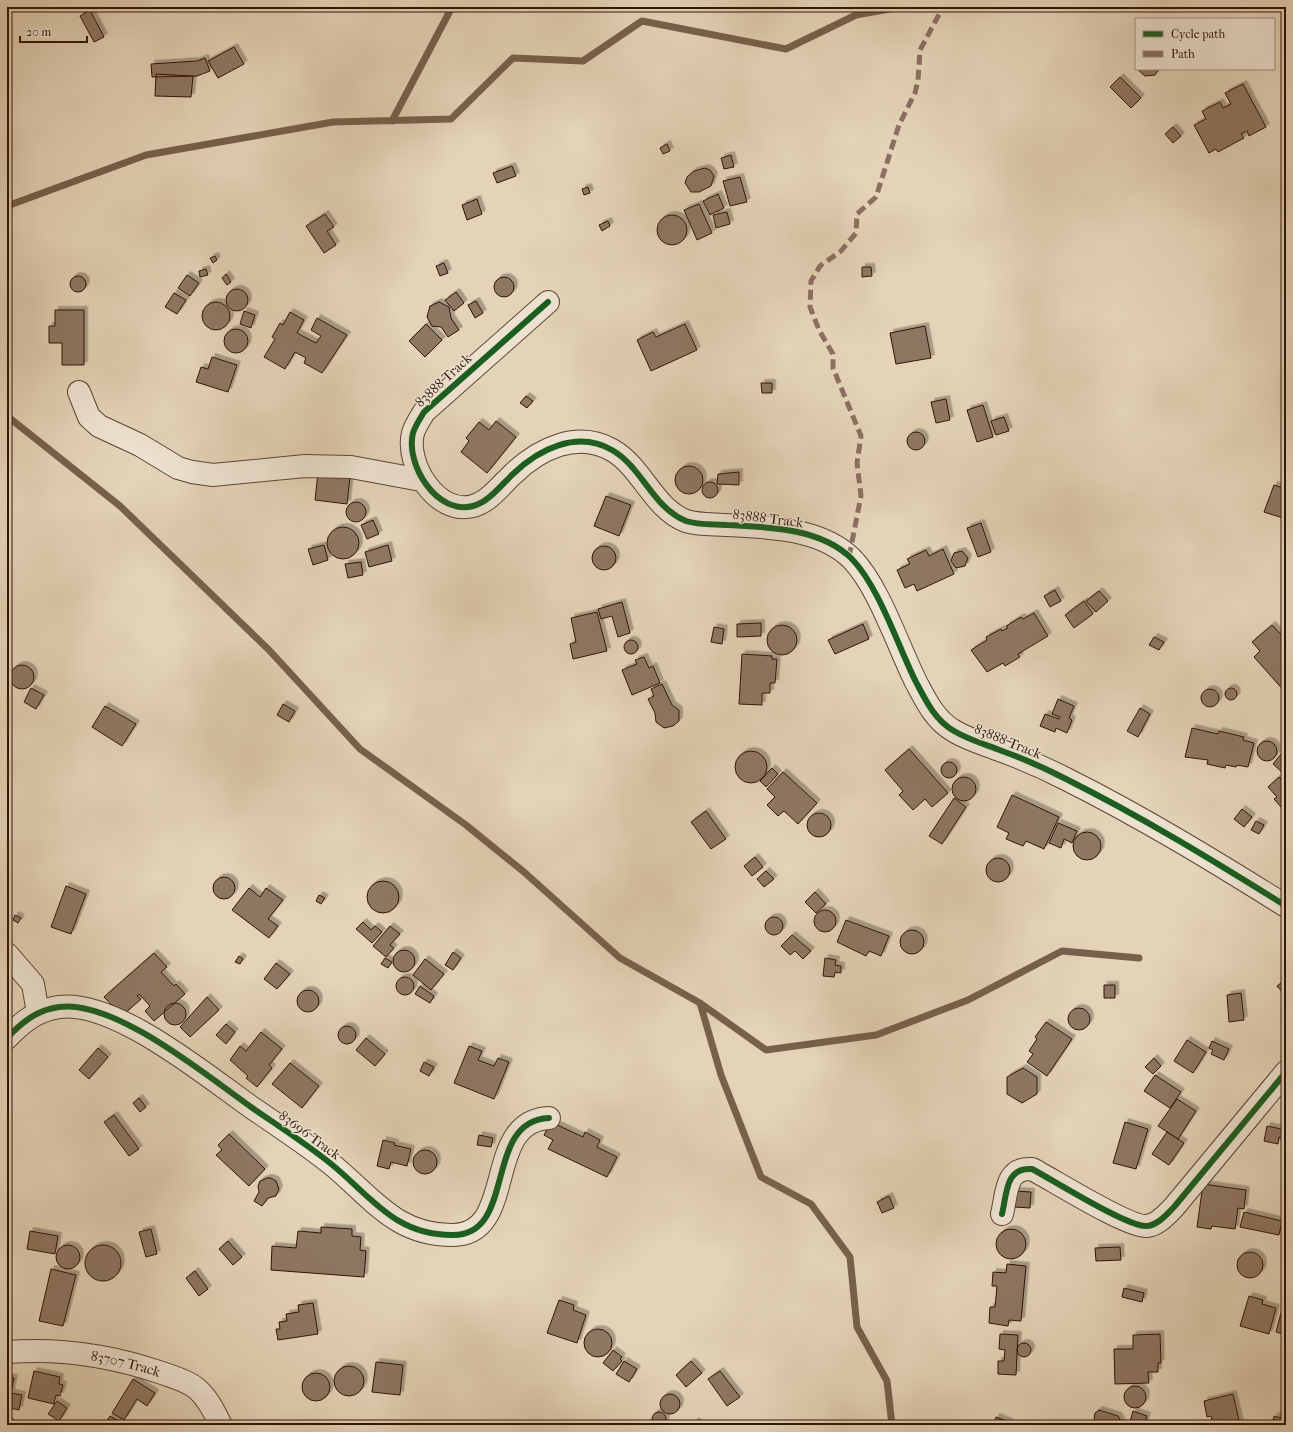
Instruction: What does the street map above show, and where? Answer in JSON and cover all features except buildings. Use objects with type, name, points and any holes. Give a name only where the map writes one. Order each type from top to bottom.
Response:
[{"type":"street","name":"83888 Track","points":[[548,302],[424,412],[413,434],[413,458],[421,480],[432,492],[449,504],[462,507],[473,506],[486,500],[515,472],[537,454],[554,446],[572,442],[591,443],[610,448],[632,465],[653,493],[671,511],[686,521],[788,530],[814,536],[849,557],[860,569],[877,599],[926,702],[938,719],[954,731],[1028,760],[1111,802],[1286,906]]},
{"type":"street","points":[[79,392],[89,417],[100,426],[140,445],[178,468],[192,472],[213,475],[305,466],[351,466],[421,480]]},
{"type":"street","points":[[7,954],[33,984],[38,1013]]},
{"type":"street","name":"83696 Track","points":[[7,1038],[21,1023],[38,1013],[60,1007],[79,1008],[122,1022],[162,1043],[330,1163],[375,1204],[406,1227],[423,1232],[453,1236],[475,1230],[484,1221],[491,1210],[502,1168],[514,1138],[522,1128],[532,1121],[549,1118]]},
{"type":"street","points":[[1002,1214],[1010,1180],[1019,1169],[1032,1168],[1110,1213],[1137,1226],[1147,1226],[1157,1223],[1184,1196],[1286,1072]]},
{"type":"street","name":"83707 Track","points":[[7,1352],[32,1350],[83,1353],[142,1366],[179,1379],[195,1388],[211,1405],[221,1425]]},
{"type":"waterway","points":[[392,121],[452,7]]},
{"type":"waterway","points":[[7,206],[146,155],[333,122],[451,119],[513,58],[583,61],[642,21],[786,49],[856,15],[900,7]]},
{"type":"waterway","points":[[7,416],[120,506],[269,650],[360,749],[466,825],[524,872],[620,958],[700,1003],[766,1050],[876,1035],[968,1000],[1062,951],[1139,958]]},
{"type":"waterway","points":[[700,1003],[721,1075],[761,1177],[811,1204],[850,1257],[857,1327],[887,1381],[892,1425]]},
{"type":"marked path","points":[[849,557],[861,496],[857,463],[861,436],[833,368],[833,354],[819,330],[810,307],[811,281],[820,266],[841,251],[856,233],[857,214],[876,197],[899,125],[915,93],[918,80],[920,50],[943,7]]},
{"type":"cycle path","points":[[548,302],[424,412],[418,422],[413,433],[412,445],[414,459],[426,485],[436,495],[447,503],[460,507],[479,504],[490,497],[523,465],[535,457],[559,445],[572,442],[585,442],[599,444],[622,457],[632,466],[665,507],[686,521],[701,524],[776,528],[810,535],[825,541],[852,559],[862,571],[879,601],[923,696],[936,716],[947,727],[966,737],[1042,767],[1094,794],[1178,840],[1286,906]]},
{"type":"cycle path","points":[[7,1038],[30,1018],[44,1011],[59,1007],[81,1008],[106,1015],[159,1042],[311,1148],[371,1200],[399,1221],[414,1228],[432,1233],[452,1235],[472,1230],[486,1218],[494,1199],[506,1157],[515,1138],[528,1124],[549,1118]]},
{"type":"cycle path","points":[[1002,1214],[1007,1190],[1012,1177],[1017,1172],[1032,1169],[1108,1212],[1138,1225],[1147,1226],[1155,1224],[1174,1207],[1286,1072]]}]
